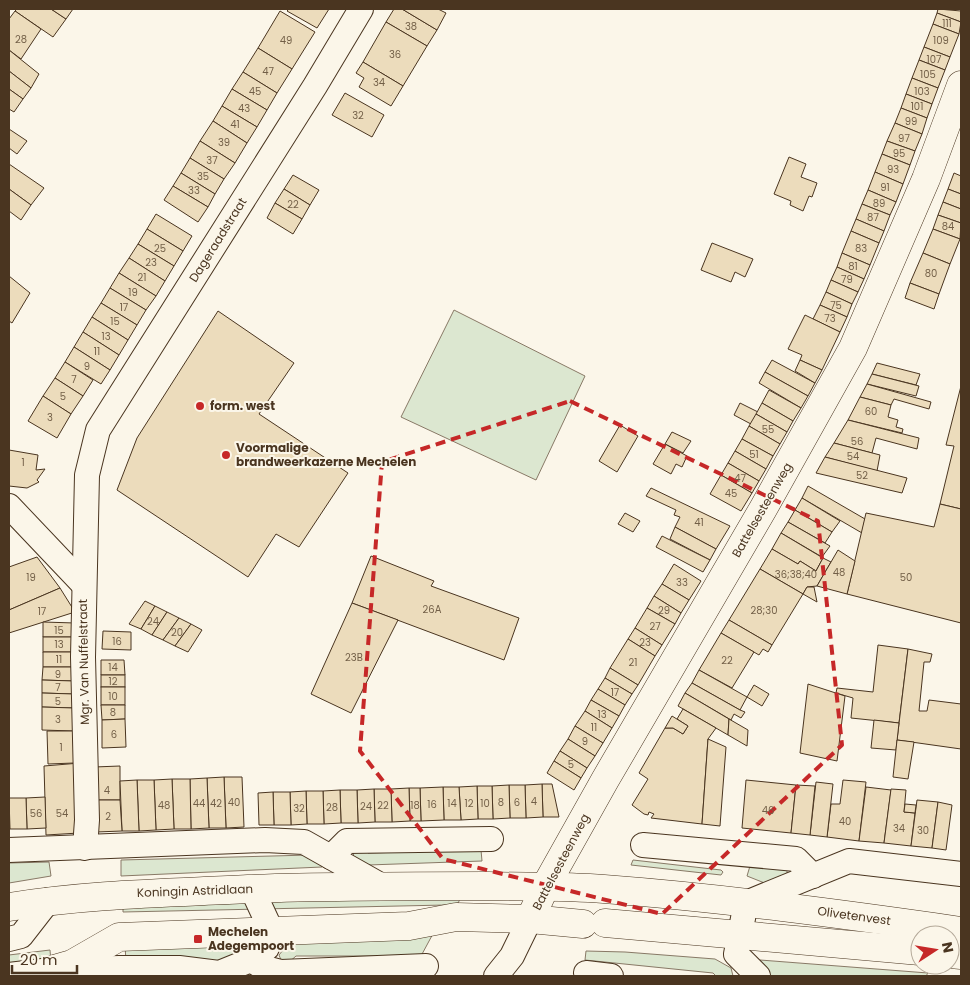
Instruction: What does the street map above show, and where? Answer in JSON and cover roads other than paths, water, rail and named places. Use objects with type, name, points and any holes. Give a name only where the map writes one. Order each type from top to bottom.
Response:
[{"type":"main road","name":"Battelsesteenweg","points":[[530,919],[545,887],[763,509],[853,348],[926,179],[961,85]]},
{"type":"main road","name":"Koningin Astridlaan","points":[[9,907],[50,900],[128,894],[252,889],[382,886],[602,889]]},
{"type":"main road","name":"Olivetenvest","points":[[602,889],[835,913],[961,931]]},
{"type":"main road","points":[[51,970],[72,964],[119,936],[409,926],[456,917],[530,919],[739,934],[910,950]]},
{"type":"street","name":"Dageraadstraat","points":[[87,475],[98,430],[361,9]]},
{"type":"street","name":"Mgr. Van Nuffelstraat","points":[[85,848],[87,820],[84,585],[87,475]]},
{"type":"street","points":[[9,506],[84,585]]},
{"type":"street","name":"Koningin Astridlaan","points":[[9,850],[265,840],[304,842],[382,886]]},
{"type":"street","points":[[331,857],[348,841],[490,840]]},
{"type":"street","points":[[643,845],[796,859],[813,876]]},
{"type":"street","name":"Olivetenvest","points":[[746,903],[849,861],[961,874]]},
{"type":"street","points":[[9,975],[51,970],[87,973],[179,968],[220,973],[250,960],[268,948],[272,932],[252,889]]},
{"type":"street","points":[[15,937],[50,900]]},
{"type":"street","points":[[746,903],[736,954],[758,976]]},
{"type":"street","points":[[496,976],[512,956],[530,919]]},
{"type":"street","points":[[250,960],[262,967],[281,972],[426,966]]},
{"type":"street","points":[[586,973],[611,976]]},
{"type":"place","name":"form. west","points":[[200,406]]},
{"type":"place","name":"Voormalige brandweerkazerne Mechelen","points":[[226,455]]},
{"type":"place","name":"Mechelen Adegempoort","points":[[198,939]]}]
